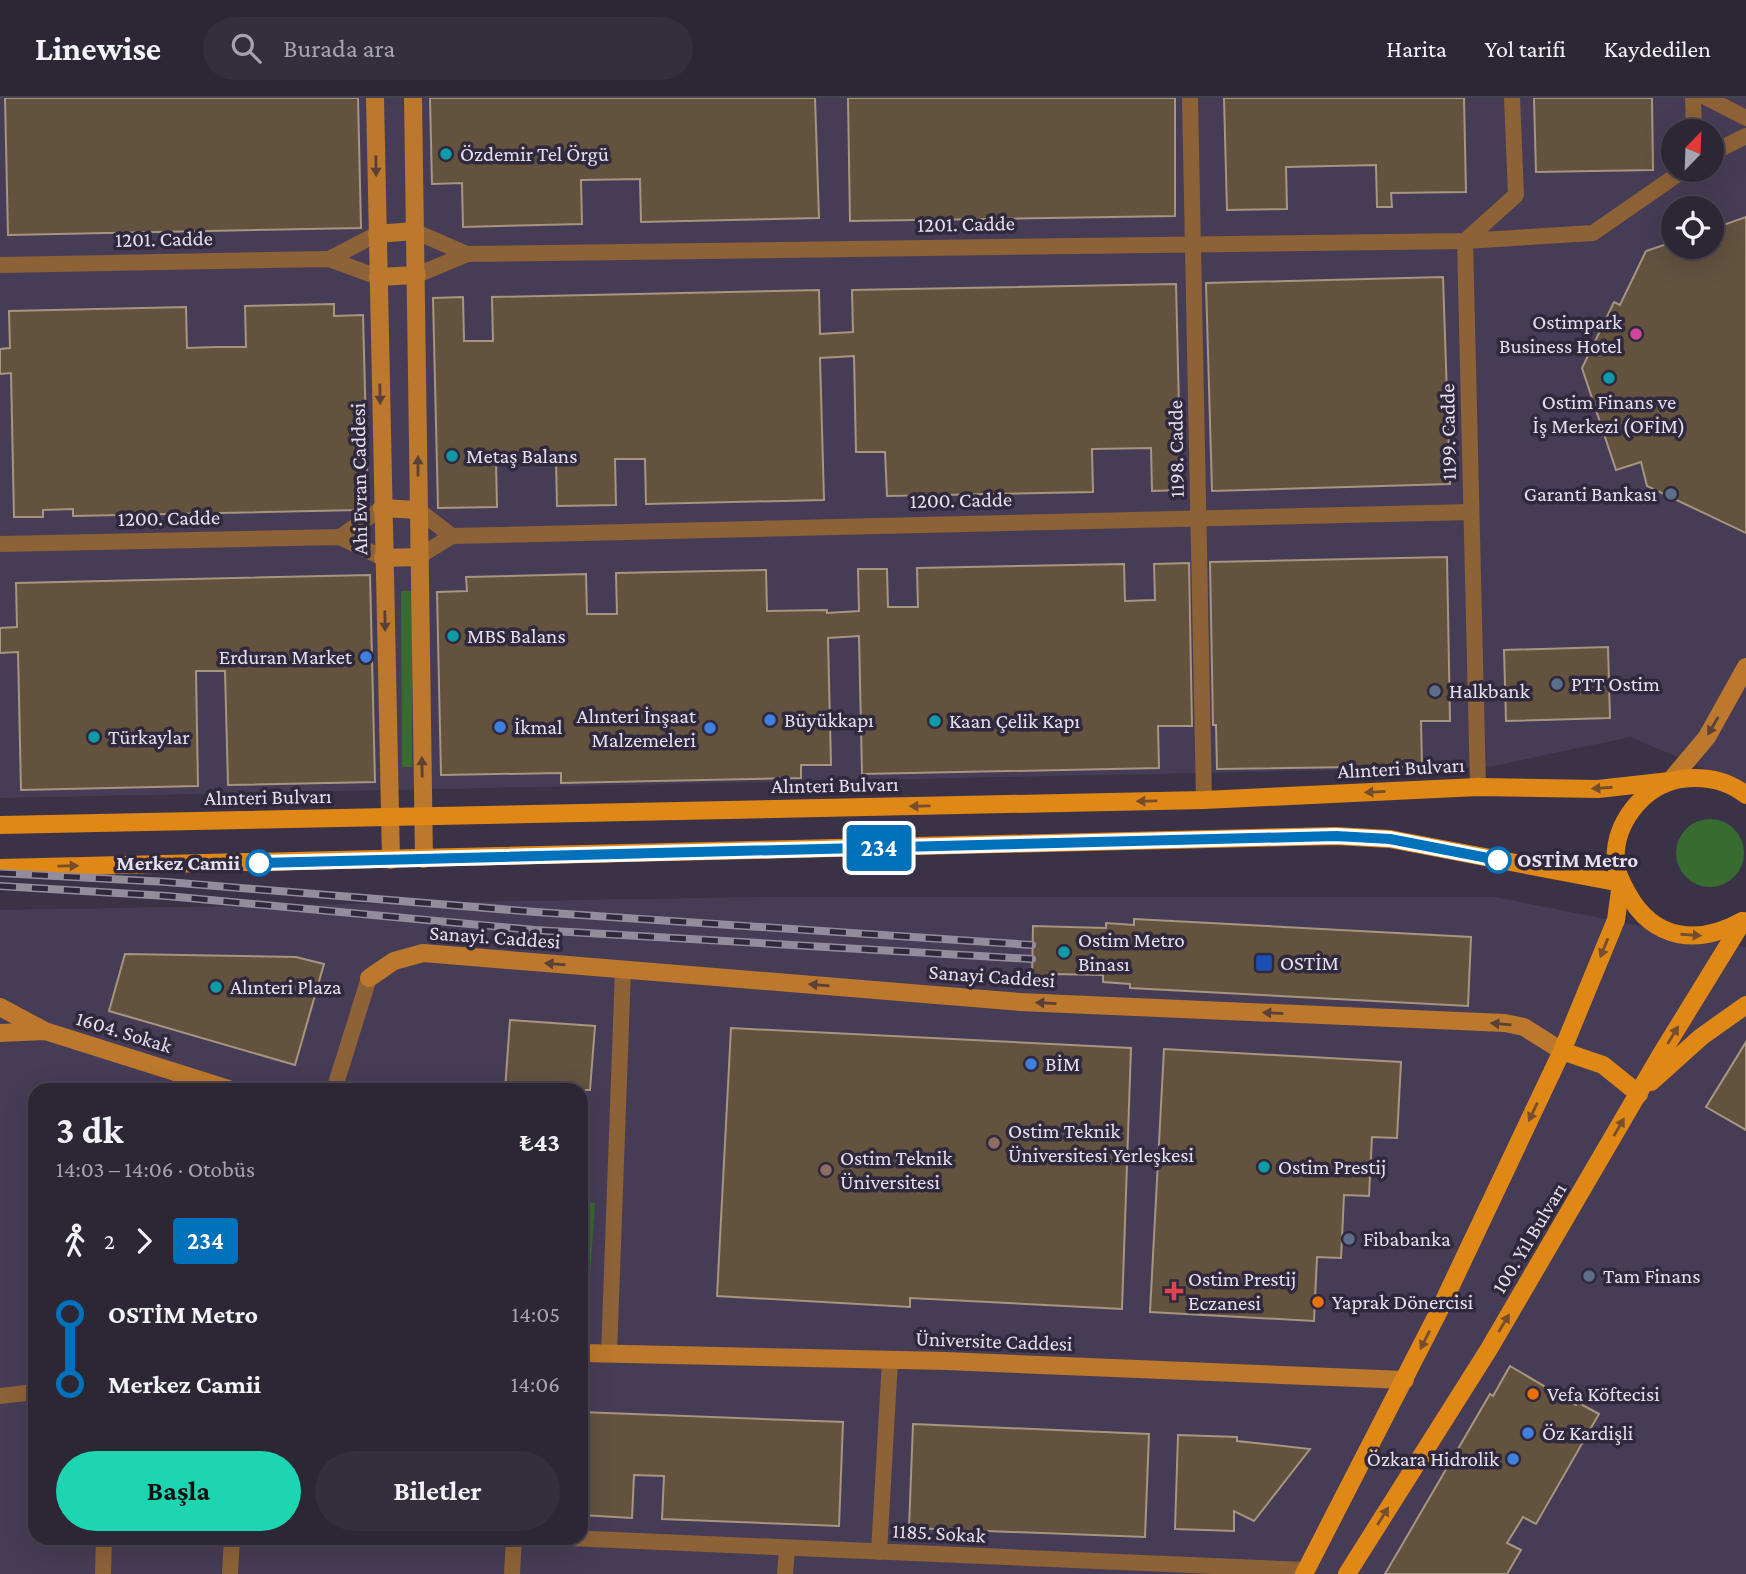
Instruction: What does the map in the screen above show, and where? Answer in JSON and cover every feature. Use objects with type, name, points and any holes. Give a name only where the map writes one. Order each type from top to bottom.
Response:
[{"type":"main road","name":"Alınteri Bulvarı","points":[[0,825],[1204,800],[1478,788],[1598,789],[1696,777],[1721,781],[1746,795]]},
{"type":"main road","points":[[1670,781],[1646,794],[1628,814],[1618,838],[1616,865],[1621,883],[1637,910],[1655,925],[1676,934],[1700,936],[1723,932],[1745,920]]},
{"type":"main road","points":[[0,868],[1336,836],[1390,839],[1621,883]]},
{"type":"main road","name":"100. Yıl Bulvarı","points":[[1305,1572],[1405,1380],[1562,1051],[1616,920],[1621,883]]},
{"type":"main road","name":"100. Yıl Bulvarı","points":[[1347,1574],[1489,1349],[1745,920]]},
{"type":"main road","points":[[1562,1051],[1603,1065],[1639,1094],[1701,1037],[1746,1005]]},
{"type":"street","name":"Ahi Evran Caddesi","points":[[375,98],[391,860]]},
{"type":"street","points":[[413,98],[424,859]]},
{"type":"street","name":"1198. Cadde","points":[[1190,98],[1204,800]]},
{"type":"street","points":[[1465,241],[1516,195],[1512,98]]},
{"type":"street","points":[[1693,98],[1694,119]]},
{"type":"street","points":[[1707,98],[1746,118]]},
{"type":"street","points":[[1724,147],[1746,135]]},
{"type":"street","name":"1201. Cadde","points":[[0,265],[329,259],[379,276],[417,275],[467,254],[1465,241],[1593,233],[1667,182]]},
{"type":"street","name":"1201. Cadde","points":[[329,259],[377,234],[414,231],[467,254]]},
{"type":"street","name":"1199. Cadde","points":[[1465,241],[1478,788]]},
{"type":"street","points":[[340,537],[382,508],[418,510],[452,536],[418,557]]},
{"type":"street","name":"1200. Cadde","points":[[452,536],[1471,512]]},
{"type":"street","name":"1200. Cadde","points":[[0,544],[340,537],[383,558],[418,557]]},
{"type":"street","points":[[1670,781],[1707,737],[1746,667]]},
{"type":"street","name":"Sanayi. Caddesi","points":[[369,978],[394,961],[423,953],[623,969]]},
{"type":"street","points":[[608,1354],[623,969]]},
{"type":"street","name":"Sanayi Caddesi","points":[[623,969],[1020,1002],[1505,1023],[1524,1027],[1562,1051]]},
{"type":"street","points":[[336,1083],[369,978]]},
{"type":"street","points":[[0,1007],[45,1031]]},
{"type":"street","name":"1604. Sokak","points":[[0,1033],[45,1031],[210,1083]]},
{"type":"street","name":"Üniversite Caddesi","points":[[588,1353],[890,1360],[1405,1380]]},
{"type":"street","points":[[879,1552],[890,1360]]},
{"type":"street","points":[[0,1396],[28,1393]]},
{"type":"street","name":"1185. Sokak","points":[[588,1539],[879,1552],[1062,1567],[1305,1572]]},
{"type":"street","points":[[103,1574],[104,1545]]},
{"type":"street","points":[[230,1574],[232,1545]]},
{"type":"street","points":[[512,1574],[514,1545]]},
{"type":"street","points":[[786,1574],[787,1548]]},
{"type":"shaded area","points":[[0,98],[1746,98],[1746,786],[1630,737],[1489,767],[0,798]]},
{"type":"shaded area","points":[[761,897],[1495,897],[1746,947],[1746,1574],[0,1574],[0,910]]},
{"type":"green space","points":[[401,591],[412,591],[412,767],[402,767]]},
{"type":"green space","points":[[1710,819],[1723,821],[1734,829],[1742,840],[1742,866],[1734,877],[1723,885],[1710,887],[1697,885],[1686,877],[1678,866],[1676,853],[1678,840],[1686,829],[1697,821]]},
{"type":"green space","points":[[588,1202],[595,1203],[588,1305]]},
{"type":"building","points":[[5,98],[358,98],[361,228],[8,235]]},
{"type":"building","points":[[430,98],[815,98],[819,218],[641,222],[640,179],[581,180],[582,224],[463,227],[462,183],[432,184]]},
{"type":"building","points":[[848,98],[1175,98],[1175,216],[850,221]]},
{"type":"building","points":[[1224,98],[1464,98],[1466,192],[1391,193],[1392,207],[1377,207],[1376,165],[1286,167],[1287,209],[1227,210]]},
{"type":"building","points":[[1534,98],[1652,98],[1653,170],[1536,172]]},
{"type":"building","points":[[1746,217],[1746,533],[1647,486],[1641,462],[1616,470],[1582,368],[1614,302],[1620,305],[1646,251],[1661,246],[1661,259],[1724,259],[1724,225]]},
{"type":"building","points":[[1443,277],[1450,484],[1212,491],[1206,283]]},
{"type":"building","points":[[1176,284],[1181,490],[1152,491],[1151,448],[1092,449],[1093,492],[887,496],[885,452],[856,452],[854,356],[820,358],[824,500],[646,504],[645,459],[615,459],[616,505],[557,506],[556,461],[496,462],[497,507],[438,508],[433,298],[463,297],[464,341],[493,341],[492,297],[819,290],[820,334],[853,332],[852,290]]},
{"type":"building","points":[[334,304],[334,316],[363,315],[368,505],[360,510],[73,516],[73,509],[43,510],[43,517],[14,517],[11,373],[0,374],[0,349],[10,348],[9,311],[186,307],[187,348],[246,347],[245,306]]},
{"type":"building","points":[[1447,557],[1450,721],[1421,721],[1422,766],[1217,769],[1216,725],[1213,725],[1210,562]]},
{"type":"building","points":[[1189,563],[1192,726],[1158,726],[1159,768],[862,774],[859,636],[828,638],[831,765],[801,765],[801,778],[561,783],[561,773],[441,775],[437,592],[467,591],[466,577],[586,574],[587,614],[617,614],[616,573],[766,570],[767,611],[827,610],[827,613],[859,611],[858,569],[887,569],[888,607],[918,607],[917,568],[1124,564],[1125,601],[1155,600],[1154,564]]},
{"type":"building","points":[[370,575],[375,782],[228,785],[225,671],[196,671],[198,786],[21,790],[18,652],[0,653],[0,628],[17,627],[16,583]]},
{"type":"building","name":"PTT Ostim","points":[[1608,647],[1610,718],[1506,721],[1504,650]]},
{"type":"building","points":[[1134,919],[1471,937],[1468,1006],[1130,988],[1130,984],[1103,982],[1103,975],[1052,974],[1052,978],[1032,978],[1033,926],[1106,928],[1106,923],[1134,925]]},
{"type":"building","name":"Alınteri Plaza","points":[[125,954],[296,957],[324,964],[295,1065],[109,1011]]},
{"type":"building","points":[[510,1020],[595,1026],[590,1090],[588,1083],[506,1083]]},
{"type":"building","points":[[731,1028],[1131,1048],[1122,1309],[910,1298],[910,1307],[717,1296]]},
{"type":"building","points":[[1746,1042],[1746,1130],[1706,1107]]},
{"type":"building","name":"Ostim Prestij","points":[[1164,1049],[1401,1062],[1397,1138],[1372,1137],[1369,1196],[1344,1195],[1341,1258],[1317,1257],[1314,1321],[1150,1312]]},
{"type":"building","points":[[1510,1366],[1576,1405],[1577,1402],[1599,1414],[1536,1524],[1523,1517],[1507,1543],[1521,1550],[1507,1574],[1385,1574],[1490,1394],[1493,1396]]},
{"type":"building","points":[[588,1412],[843,1422],[839,1526],[662,1519],[664,1476],[634,1475],[632,1518],[588,1515]]},
{"type":"building","points":[[913,1424],[1149,1434],[1145,1537],[909,1528]]},
{"type":"building","points":[[1178,1435],[1237,1437],[1237,1441],[1310,1449],[1254,1521],[1234,1511],[1234,1531],[1175,1529]]},
{"type":"railway","points":[[0,873],[167,882],[536,912],[1032,945]]},
{"type":"railway","points":[[0,886],[167,896],[535,930],[1032,959]]},
{"type":"bus line","name":"234","points":[[259,863],[1336,836],[1390,839],[1498,860]]},
{"type":"place","name":"Özdemir Tel Örgü","points":[[446,154]]},
{"type":"place","name":"Ostimpark Business Hotel","points":[[1636,334]]},
{"type":"place","name":"Ostim Finans ve İş Merkezi (OFİM)","points":[[1609,378]]},
{"type":"place","name":"Metaş Balans","points":[[452,456]]},
{"type":"place","name":"Garanti Bankası","points":[[1671,494]]},
{"type":"place","name":"MBS Balans","points":[[453,636]]},
{"type":"place","name":"Erduran Market","points":[[366,657]]},
{"type":"place","name":"PTT Ostim","points":[[1557,684]]},
{"type":"place","name":"Halkbank","points":[[1435,691]]},
{"type":"place","name":"Büyükkapı","points":[[770,720]]},
{"type":"place","name":"Kaan Çelik Kapı","points":[[935,721]]},
{"type":"place","name":"İkmal","points":[[500,727]]},
{"type":"place","name":"Alınteri İnşaat Malzemeleri","points":[[710,728]]},
{"type":"place","name":"Türkaylar","points":[[94,737]]},
{"type":"place","name":"OSTİM Metro","points":[[1498,860]]},
{"type":"place","name":"Merkez Camii","points":[[259,863]]},
{"type":"place","name":"Ostim Metro Binası","points":[[1064,952]]},
{"type":"place","name":"OSTİM","points":[[1264,963]]},
{"type":"place","name":"Alınteri Plaza","points":[[216,987]]},
{"type":"place","name":"BİM","points":[[1031,1064]]},
{"type":"place","name":"Ostim Teknik Üniversitesi Yerleşkesi","points":[[994,1143]]},
{"type":"place","name":"Ostim Prestij","points":[[1264,1167]]},
{"type":"place","name":"Ostim Teknik Üniversitesi","points":[[826,1170]]},
{"type":"place","name":"Fibabanka","points":[[1349,1239]]},
{"type":"place","name":"Tam Finans","points":[[1589,1276]]},
{"type":"place","name":"Ostim Prestij Eczanesi","points":[[1174,1291]]},
{"type":"place","name":"Yaprak Dönercisi","points":[[1318,1302]]},
{"type":"place","name":"Vefa Köftecisi","points":[[1533,1394]]},
{"type":"place","name":"Öz Kardişli","points":[[1528,1433]]},
{"type":"place","name":"Özkara Hidrolik","points":[[1513,1459]]}]
